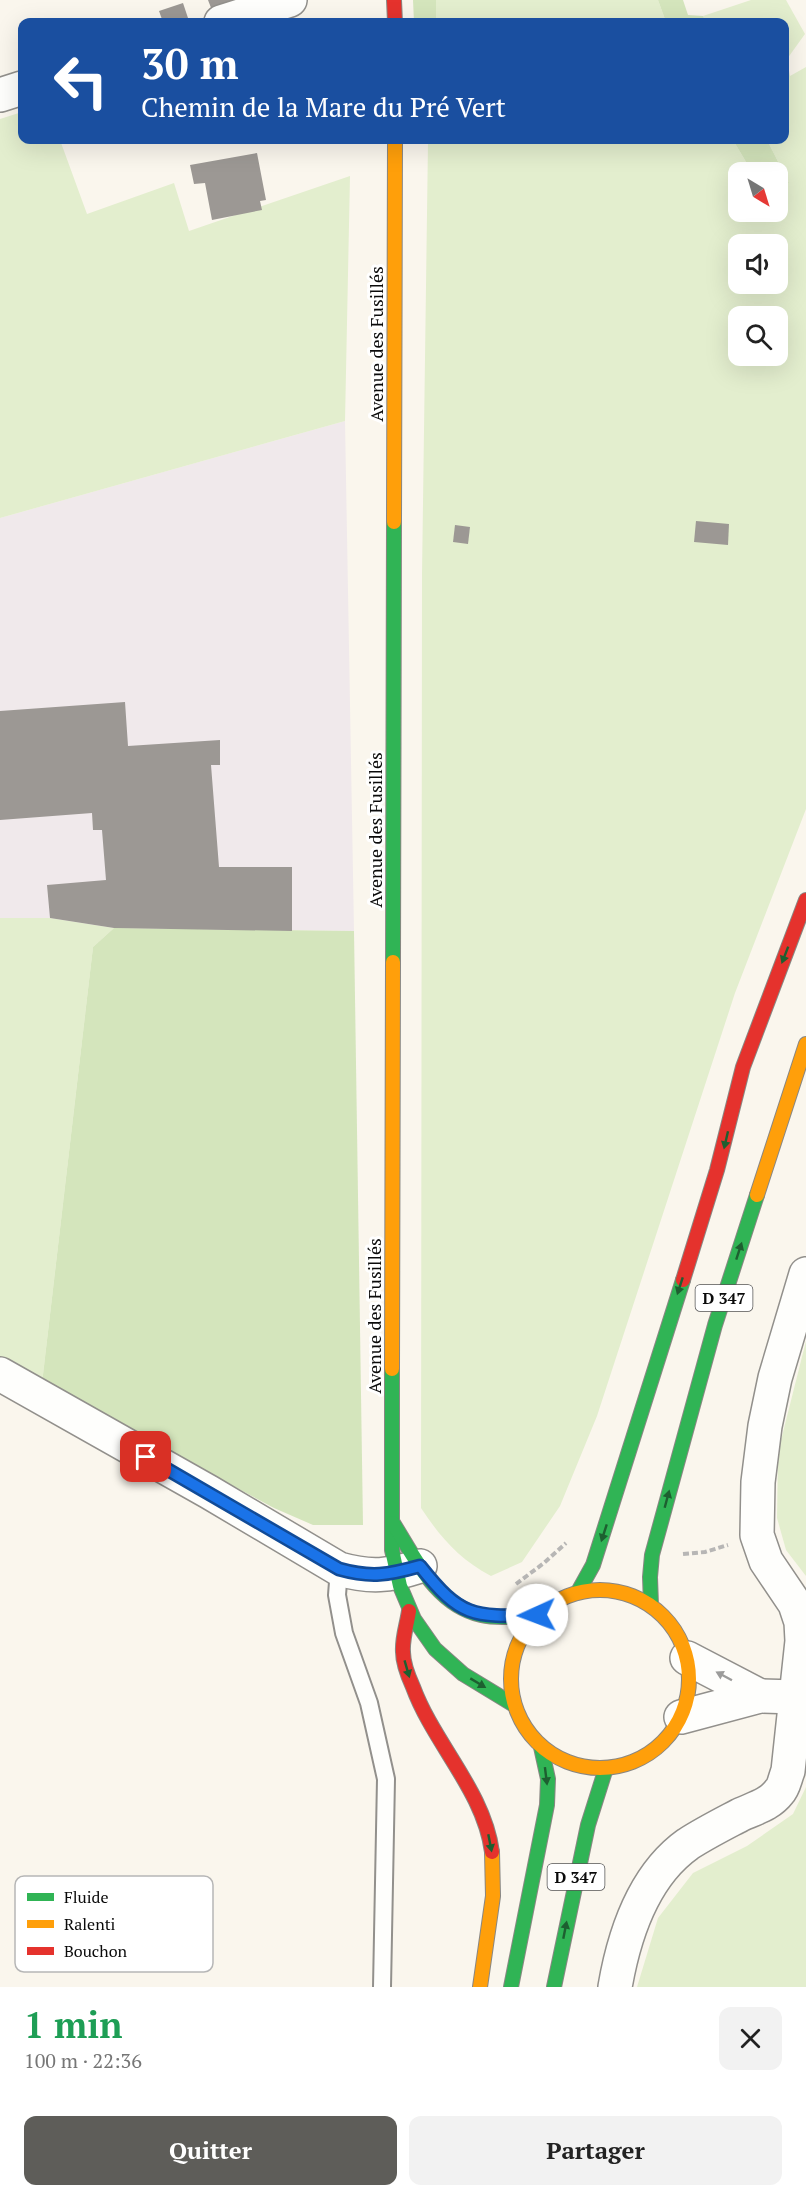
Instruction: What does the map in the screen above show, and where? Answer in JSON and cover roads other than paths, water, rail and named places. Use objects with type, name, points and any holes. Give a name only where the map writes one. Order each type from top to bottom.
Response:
[{"type":"main road","points":[[394,0],[395,18]]},
{"type":"main road","name":"Avenue des Fusillés","points":[[395,144],[392,1550],[407,1570]]},
{"type":"main road","name":"D 347","points":[[578,1592],[593,1565],[602,1540],[717,1170],[743,1067],[806,900]]},
{"type":"main road","name":"D 347","points":[[651,1605],[652,1555],[682,1440],[719,1314],[806,1044]]},
{"type":"main road","points":[[392,1521],[407,1570],[409,1611],[403,1647],[405,1664],[416,1696],[444,1749],[473,1792],[482,1812],[490,1841],[494,1869],[492,1901],[480,1987]]},
{"type":"main road","points":[[407,1570],[440,1591],[459,1607],[479,1615],[537,1615]]},
{"type":"main road","points":[[603,1589],[628,1593],[651,1605],[667,1620],[680,1638],[687,1658],[689,1688],[681,1717],[662,1743],[636,1760],[606,1768],[583,1767],[561,1759],[541,1747],[525,1728],[514,1705],[510,1674],[518,1642],[537,1615],[556,1601],[578,1592],[603,1589]]},
{"type":"main road","points":[[409,1611],[427,1638],[449,1662],[462,1673],[514,1705]]},
{"type":"main road","name":"D 347","points":[[511,1987],[547,1805],[548,1779],[541,1747]]},
{"type":"main road","name":"D 347","points":[[554,1987],[588,1825],[606,1768]]},
{"type":"street","points":[[234,18],[290,0]]},
{"type":"street","points":[[0,95],[18,89]]},
{"type":"street","points":[[615,1987],[621,1953],[640,1902],[660,1871],[686,1846],[742,1814],[763,1806],[780,1791],[788,1771],[802,1641],[801,1622],[795,1604],[766,1561],[757,1535],[758,1482],[765,1426],[775,1378],[806,1274]]},
{"type":"street","points":[[0,1374],[209,1492],[339,1569],[374,1576],[407,1570]]},
{"type":"street","points":[[687,1658],[760,1696]]},
{"type":"street","points":[[681,1717],[760,1696],[796,1698]]},
{"type":"lane","points":[[339,1569],[337,1595],[344,1633],[369,1703],[386,1779],[382,1987]]}]
